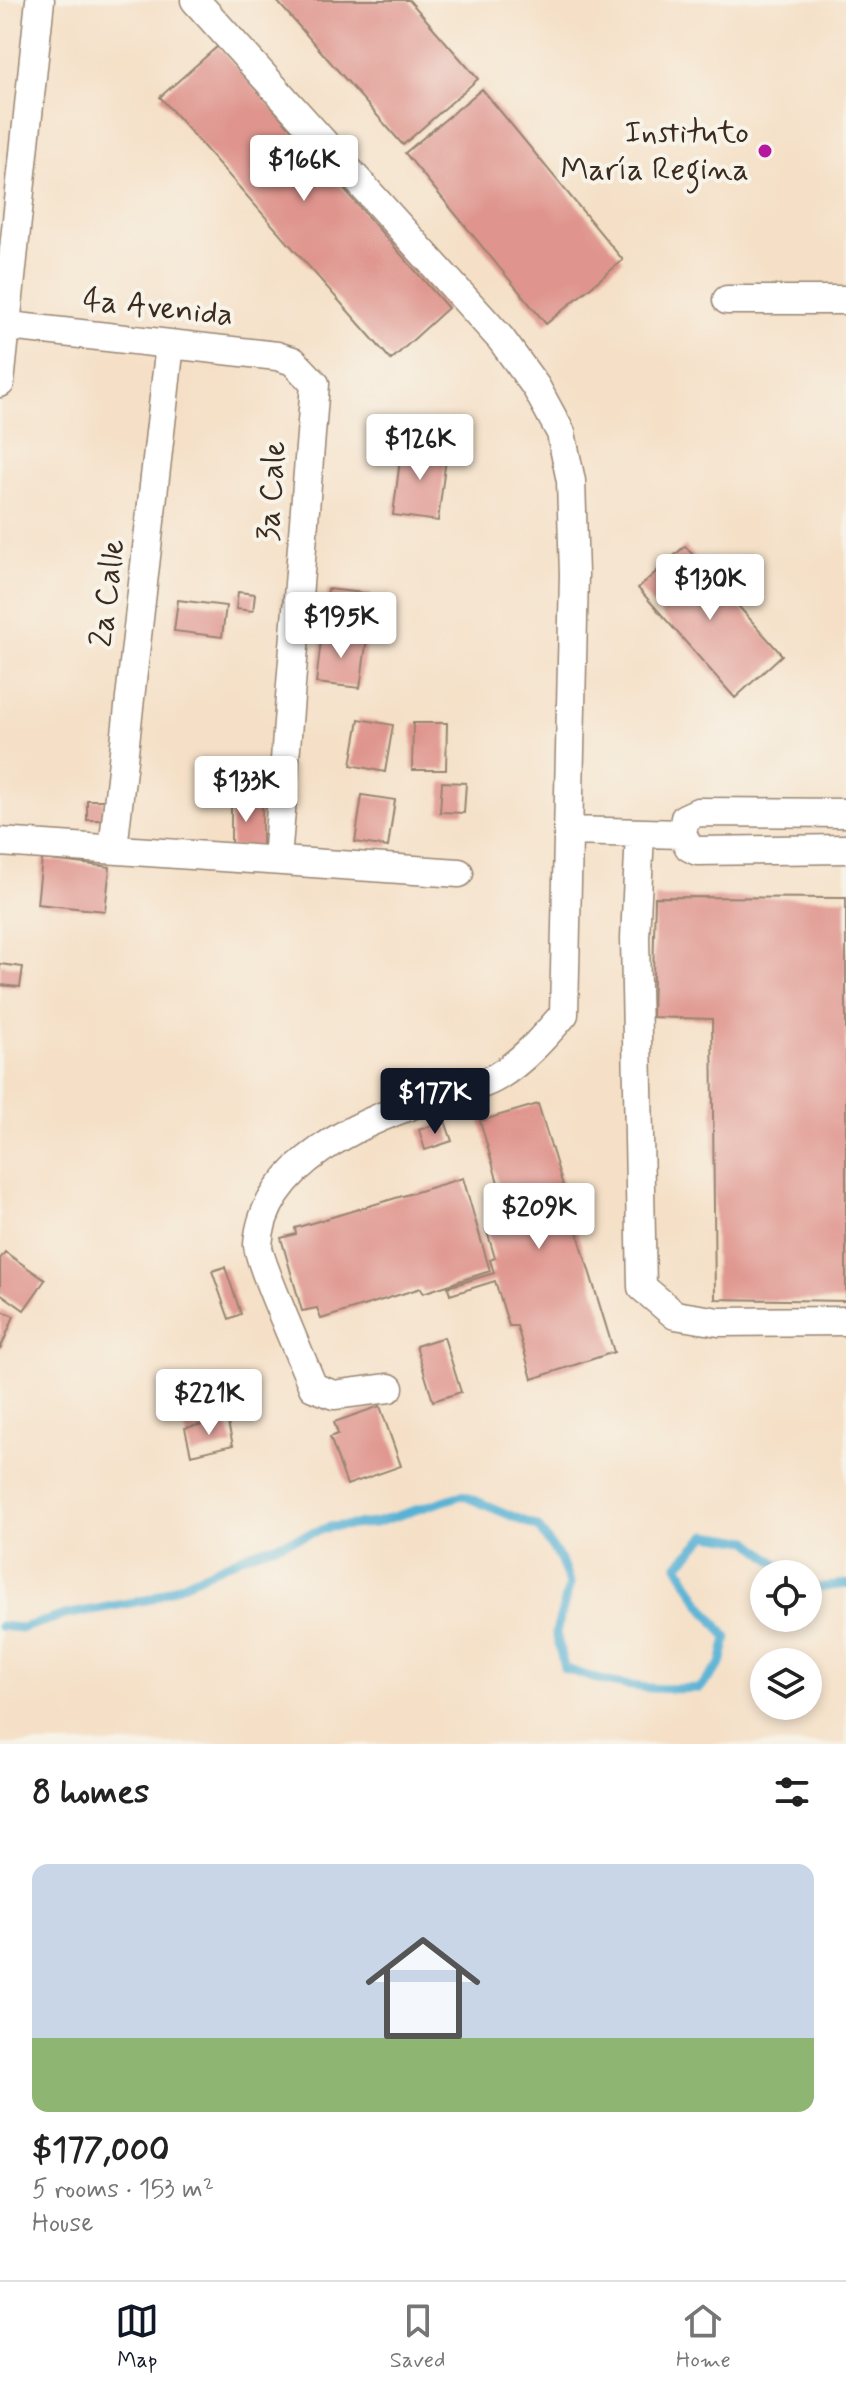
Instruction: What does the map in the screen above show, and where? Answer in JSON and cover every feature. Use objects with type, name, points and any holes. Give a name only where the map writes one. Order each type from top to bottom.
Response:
[{"type":"street","points":[[0,383],[3,326],[40,0]]},
{"type":"street","points":[[195,0],[501,339],[536,387],[561,433],[571,481],[574,574],[564,1014],[534,1048],[496,1078],[425,1100],[329,1140],[284,1184],[265,1212],[258,1248],[313,1387],[334,1395],[389,1388]]},
{"type":"street","points":[[727,300],[846,300]]},
{"type":"street","name":"4a Avenida","points":[[3,326],[277,356],[304,370]]},
{"type":"street","name":"2a Calle","points":[[113,849],[170,344]]},
{"type":"street","name":"3a Cale","points":[[277,860],[315,384],[304,370]]},
{"type":"street","points":[[846,813],[698,812],[685,818],[682,834],[689,847],[697,851],[846,849]]},
{"type":"street","points":[[569,831],[682,834]]},
{"type":"street","points":[[640,833],[635,938],[642,1287],[675,1315],[719,1322],[846,1321]]},
{"type":"street","points":[[0,842],[459,873]]},
{"type":"building","points":[[276,0],[409,0],[478,79],[403,145]]},
{"type":"building","points":[[218,46],[448,308],[391,360],[160,97]]},
{"type":"building","points":[[482,89],[623,260],[546,324],[405,153]]},
{"type":"building","points":[[402,444],[447,450],[438,521],[393,515]]},
{"type":"building","points":[[685,546],[782,655],[735,698],[638,588]]},
{"type":"building","points":[[328,589],[371,594],[367,635],[323,630]]},
{"type":"building","points":[[238,592],[255,594],[253,611],[236,609]]},
{"type":"building","points":[[178,600],[226,606],[222,637],[174,631]]},
{"type":"building","points":[[322,632],[367,638],[360,688],[316,683]]},
{"type":"building","points":[[359,719],[393,725],[385,772],[351,765]]},
{"type":"building","points":[[413,723],[447,723],[446,770],[412,770]]},
{"type":"building","points":[[442,782],[466,783],[464,813],[440,812]]},
{"type":"building","points":[[362,795],[395,800],[388,847],[355,842]]},
{"type":"building","points":[[87,800],[104,800],[103,820],[87,820]]},
{"type":"building","points":[[262,802],[262,846],[231,847],[231,803]]},
{"type":"building","points":[[42,859],[110,867],[105,911],[37,904]]},
{"type":"building","points":[[655,897],[846,898],[846,1301],[715,1299],[712,1019],[652,1017]]},
{"type":"building","points":[[0,964],[23,967],[20,987],[0,985]]},
{"type":"building","points":[[538,1104],[614,1352],[532,1379],[517,1326],[509,1326],[495,1281],[450,1295],[448,1287],[494,1273],[490,1260],[495,1258],[486,1228],[500,1224],[497,1213],[506,1210],[480,1121]]},
{"type":"building","points":[[445,1121],[452,1141],[425,1150],[419,1130]]},
{"type":"building","points":[[463,1178],[490,1271],[423,1293],[421,1288],[321,1319],[317,1308],[302,1311],[281,1238],[296,1234],[295,1228]]},
{"type":"building","points":[[5,1252],[45,1280],[24,1310],[0,1293],[0,1259]]},
{"type":"building","points":[[225,1267],[241,1314],[229,1319],[212,1271]]},
{"type":"building","points":[[0,1310],[14,1316],[0,1350]]},
{"type":"building","points":[[444,1337],[461,1392],[433,1401],[416,1346]]},
{"type":"building","points":[[380,1406],[401,1466],[347,1485],[330,1437],[338,1434],[334,1422]]},
{"type":"building","points":[[227,1419],[233,1445],[191,1455],[185,1428]]},
{"type":"waterway","points":[[0,1626],[22,1628],[65,1615],[151,1599],[248,1554],[330,1527],[375,1523],[462,1495],[538,1527],[560,1559],[570,1584],[556,1632],[564,1668],[630,1686],[700,1688],[721,1664],[727,1638],[700,1603],[678,1565],[707,1535],[749,1541],[772,1560]]},
{"type":"waterway","points":[[822,1587],[846,1584]]},
{"type":"place","name":"Instituto María Regina","points":[[765,151]]}]
